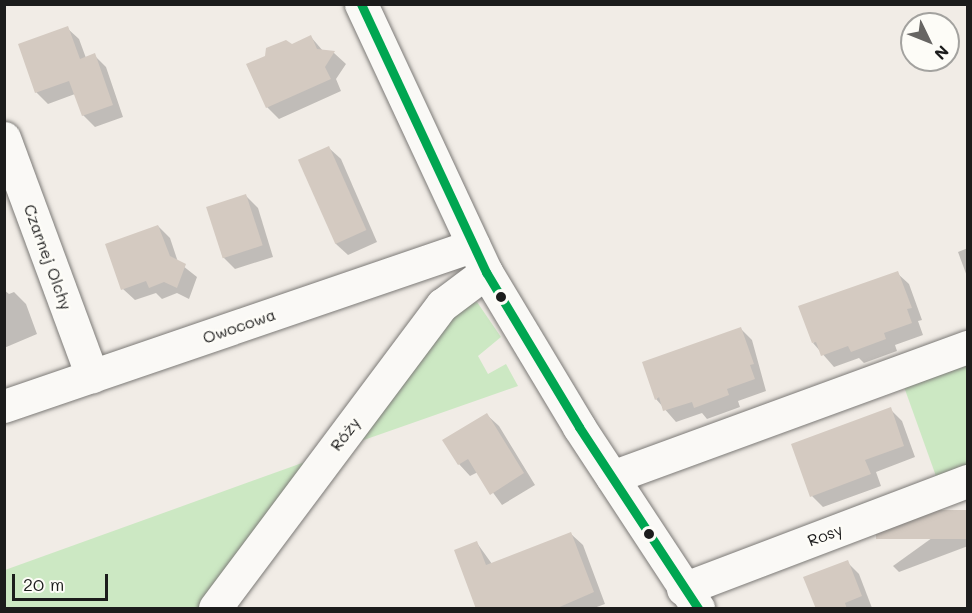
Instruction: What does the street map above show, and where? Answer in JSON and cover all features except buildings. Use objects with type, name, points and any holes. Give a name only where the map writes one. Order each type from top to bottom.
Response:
[{"type":"street","points":[[361,4],[479,259],[612,477],[691,599]]},
{"type":"street","name":"Czarnej Olchy","points":[[4,138],[92,376]]},
{"type":"street","name":"Owocowa","points":[[4,406],[92,376],[479,259]]},
{"type":"street","name":"Róży","points":[[215,609],[442,305],[479,259]]},
{"type":"street","points":[[612,477],[968,347]]},
{"type":"street","name":"Rosy","points":[[691,599],[968,481]]},
{"type":"green space","points":[[477,302],[501,337],[478,356],[488,374],[506,364],[518,386],[361,441],[446,318],[453,310]]},
{"type":"green space","points":[[967,360],[967,468],[937,479],[903,384]]},
{"type":"green space","points":[[316,458],[199,608],[5,608],[5,570]]},
{"type":"transit line","points":[[361,4],[486,272],[579,427],[698,608]]}]
